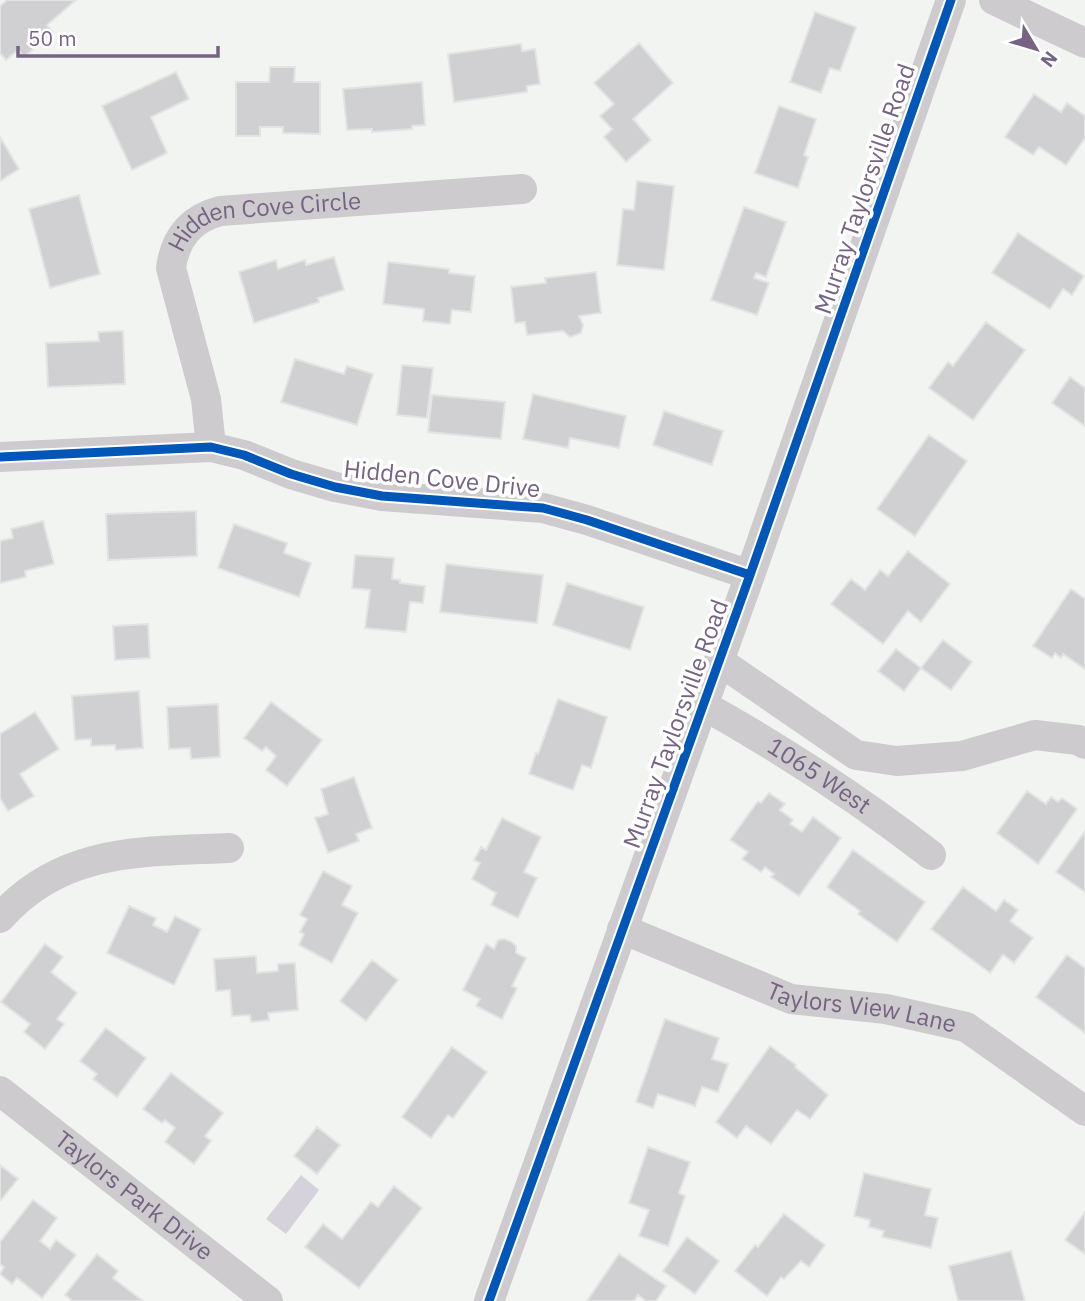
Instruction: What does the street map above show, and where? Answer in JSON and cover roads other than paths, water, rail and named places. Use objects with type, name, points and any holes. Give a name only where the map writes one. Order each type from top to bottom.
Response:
[{"type":"street","name":"Murray Taylorsville Road","points":[[489,1301],[750,575],[951,0]]},
{"type":"street","points":[[994,0],[1085,43]]},
{"type":"street","name":"Hidden Cove Circle","points":[[211,447],[206,399],[171,268],[173,253],[188,228],[220,211],[522,189]]},
{"type":"street","name":"Hidden Cove Drive","points":[[0,457],[211,447],[244,455],[291,474],[358,492],[543,508],[587,520],[750,575]]},
{"type":"street","points":[[719,661],[856,755],[897,761],[962,756],[1035,736],[1078,740],[1085,744]]},
{"type":"street","name":"1065 West","points":[[703,705],[789,754],[882,817],[931,855]]},
{"type":"street","points":[[0,918],[28,891],[55,874],[97,858],[141,852],[229,848]]},
{"type":"street","name":"Taylors View Lane","points":[[622,929],[791,999],[886,1009],[967,1027],[1085,1111]]},
{"type":"street","name":"Taylors Park Drive","points":[[0,1091],[268,1301]]}]
